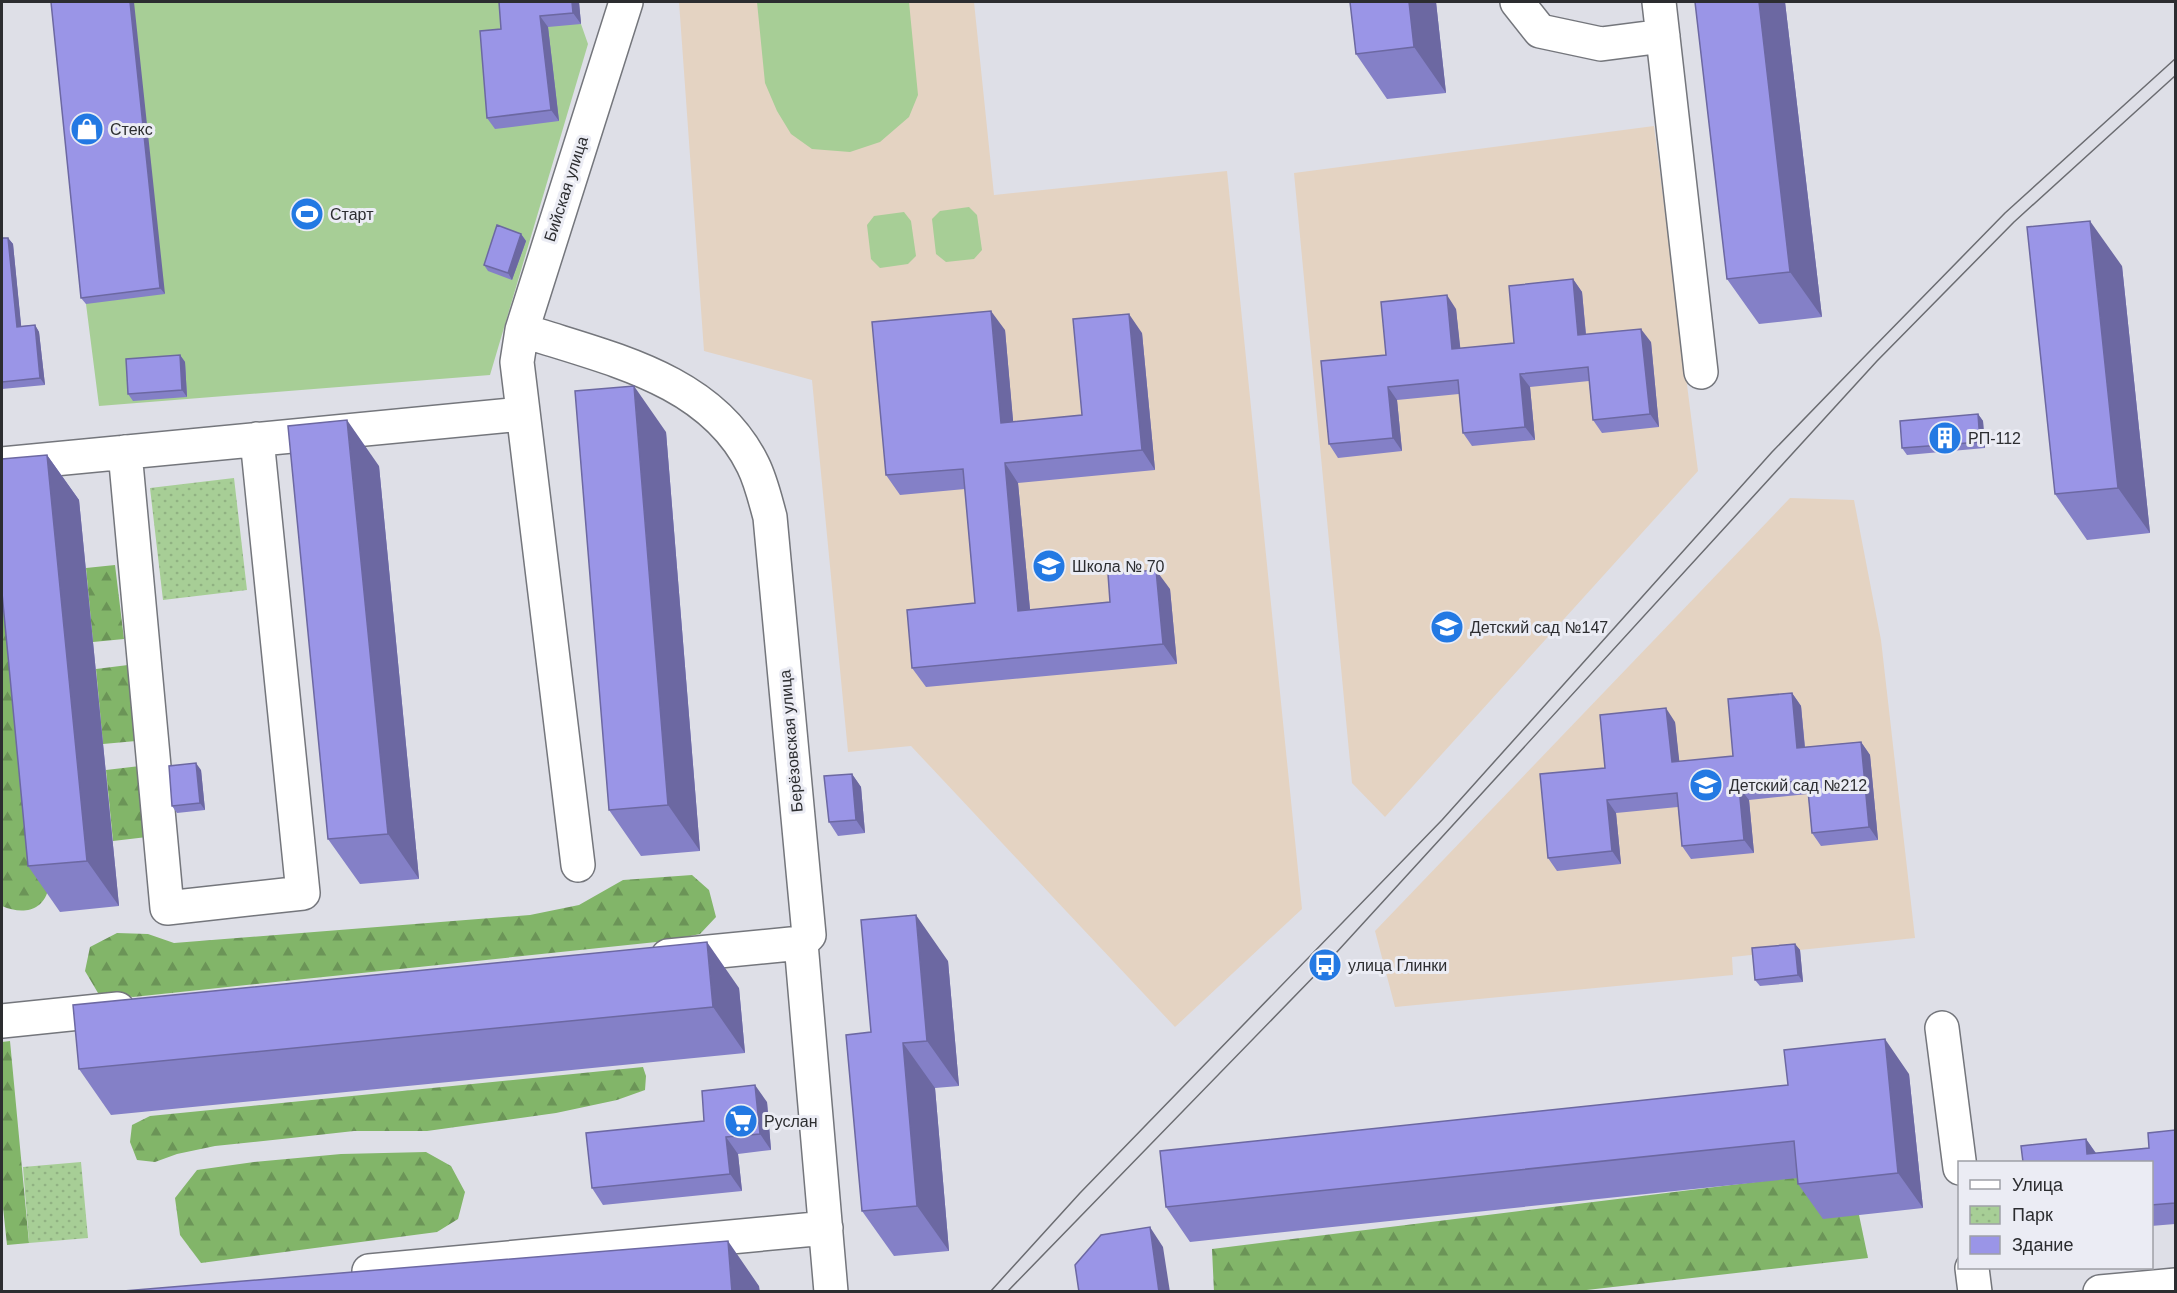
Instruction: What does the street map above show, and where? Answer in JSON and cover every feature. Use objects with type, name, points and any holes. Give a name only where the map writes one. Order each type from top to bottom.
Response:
[{"type":"street","name":"Бийская улица","points":[[578,865],[517,362],[522,330],[626,2]]},
{"type":"street","points":[[1517,2],[1540,31],[1601,44],[1663,36]]},
{"type":"street","points":[[1659,2],[1701,372]]},
{"type":"street","name":"Берёзовская улица","points":[[522,330],[655,375],[691,395],[723,423],[739,442],[753,465],[770,517],[809,934],[801,943],[831,1292]]},
{"type":"street","points":[[2,464],[522,414]]},
{"type":"street","points":[[125,452],[167,908],[303,893],[257,440]]},
{"type":"street","points":[[636,959],[801,943]]},
{"type":"street","points":[[2,1021],[150,1006]]},
{"type":"street","points":[[1942,1028],[1958,1161]]},
{"type":"street","points":[[345,1273],[826,1228]]},
{"type":"street","points":[[1972,1269],[1975,1292]]},
{"type":"street","points":[[2100,1292],[2175,1285]]},
{"type":"shaded area","name":"Школа № 70","points":[[679,2],[974,2],[994,195],[1227,171],[1302,909],[1175,1027],[911,746],[848,752],[812,380],[704,351]]},
{"type":"shaded area","name":"Детский сад №147","points":[[1654,126],[1698,471],[1385,817],[1352,783],[1294,173]]},
{"type":"shaded area","name":"Детский сад №212","points":[[1790,498],[1854,500],[1881,640],[1915,938],[1732,957],[1733,975],[1395,1007],[1375,931]]},
{"type":"green space","name":"Старт","points":[[55,2],[578,2],[581,24],[588,44],[490,375],[99,406],[86,304]]},
{"type":"green space","points":[[757,2],[909,2],[918,95],[909,117],[880,142],[850,152],[812,149],[791,134],[777,111],[765,83]]},
{"type":"green space","points":[[969,207],[977,215],[982,250],[974,259],[946,262],[936,254],[932,219],[940,211]]},
{"type":"green space","points":[[904,212],[911,221],[916,256],[908,264],[880,268],[871,259],[867,225],[874,216]]},
{"type":"green space","points":[[234,478],[247,590],[163,600],[150,488]]},
{"type":"green space","points":[[2,493],[48,890],[41,903],[30,910],[23,911],[2,906]]},
{"type":"green space","points":[[115,565],[124,639],[93,642],[86,568]]},
{"type":"green space","points":[[128,665],[136,741],[103,744],[96,669]]},
{"type":"green space","points":[[140,766],[147,837],[113,841],[106,770]]},
{"type":"green space","points":[[692,875],[709,890],[716,917],[700,934],[666,941],[133,997],[98,993],[85,971],[90,947],[117,933],[148,934],[174,943],[530,915],[579,905],[623,880]]},
{"type":"green space","points":[[10,1041],[29,1243],[7,1245],[2,1198],[2,1042]]},
{"type":"green space","points":[[643,1067],[646,1076],[645,1090],[617,1100],[556,1113],[427,1131],[354,1131],[215,1146],[177,1154],[155,1162],[137,1160],[130,1142],[132,1125],[150,1116]]},
{"type":"green space","points":[[426,1152],[451,1166],[465,1192],[458,1219],[437,1232],[201,1263],[180,1235],[175,1198],[197,1170],[341,1154]]},
{"type":"green space","points":[[81,1162],[88,1238],[29,1243],[23,1167]]},
{"type":"green space","points":[[1812,1175],[1859,1215],[1868,1258],[1569,1292],[1214,1292],[1212,1249]]},
{"type":"building","points":[[51,2],[130,2],[160,288],[81,298]]},
{"type":"building","points":[[499,2],[572,2],[573,13],[540,16],[551,110],[487,118],[480,31],[501,29]]},
{"type":"building","points":[[1350,2],[1409,2],[1414,47],[1356,54]]},
{"type":"building","points":[[1695,2],[1759,2],[1790,272],[1727,279]]},
{"type":"building","points":[[2090,221],[2118,488],[2055,494],[2027,227]]},
{"type":"building","points":[[497,225],[521,234],[508,273],[484,265]]},
{"type":"building","points":[[2,238],[8,238],[17,327],[35,325],[40,378],[2,382]]},
{"type":"building","points":[[1573,279],[1578,335],[1641,329],[1650,414],[1593,420],[1588,367],[1520,374],[1525,427],[1463,433],[1458,380],[1388,387],[1393,438],[1329,444],[1321,361],[1386,355],[1381,302],[1447,295],[1452,349],[1514,343],[1509,286]]},
{"type":"building","points":[[991,311],[1001,423],[1082,415],[1073,319],[1129,314],[1142,450],[1005,463],[1018,611],[1110,602],[1108,574],[1156,570],[1163,644],[912,668],[907,610],[975,603],[963,469],[886,475],[872,322]]},
{"type":"building","points":[[180,355],[182,390],[128,394],[126,359]]},
{"type":"building","points":[[634,386],[668,805],[609,810],[575,391]]},
{"type":"building","name":"РП-112","points":[[1978,414],[1980,442],[1902,448],[1900,421]]},
{"type":"building","points":[[347,420],[388,834],[328,839],[288,426]]},
{"type":"building","points":[[47,455],[87,861],[28,866],[2,593],[2,459]]},
{"type":"building","points":[[1792,693],[1797,748],[1861,742],[1869,827],[1812,833],[1807,780],[1739,787],[1744,840],[1682,846],[1677,793],[1607,800],[1612,851],[1548,858],[1540,774],[1605,768],[1600,715],[1666,708],[1672,762],[1733,756],[1728,699]]},
{"type":"building","points":[[196,763],[200,803],[172,806],[169,766]]},
{"type":"building","points":[[852,774],[856,820],[829,822],[824,776]]},
{"type":"building","points":[[916,915],[927,1041],[903,1043],[917,1206],[862,1211],[846,1035],[871,1032],[861,920]]},
{"type":"building","points":[[707,942],[713,1007],[79,1069],[73,1005]]},
{"type":"building","points":[[1795,944],[1798,975],[1755,980],[1752,948]]},
{"type":"building","points":[[1885,1039],[1898,1173],[1798,1184],[1794,1141],[1166,1207],[1160,1151],[1788,1085],[1784,1050]]},
{"type":"building","points":[[755,1085],[760,1134],[726,1137],[730,1174],[592,1188],[586,1133],[704,1121],[702,1091]]},
{"type":"building","points":[[2175,1130],[2175,1203],[2153,1205],[2153,1161],[2023,1161],[2021,1146],[2086,1139],[2087,1154],[2149,1148],[2148,1133]]},
{"type":"building","points":[[1150,1227],[1159,1292],[1079,1292],[1075,1265],[1101,1235]]},
{"type":"building","points":[[728,1241],[732,1292],[111,1292]]},
{"type":"tram line","points":[[990,1292],[1080,1193],[1442,820],[1772,452],[2005,213],[2176,58]]},
{"type":"tram line","points":[[1007,1292],[1325,965],[1877,361],[2014,222],[2176,75]]},
{"type":"place","name":"Стекс","points":[[87,129]]},
{"type":"place","name":"Старт","points":[[307,214]]},
{"type":"place","name":"РП-112","points":[[1945,438]]},
{"type":"place","name":"Школа № 70","points":[[1049,566]]},
{"type":"place","name":"Детский сад №147","points":[[1447,627]]},
{"type":"place","name":"Детский сад №212","points":[[1706,785]]},
{"type":"place","name":"улица Глинки","points":[[1325,965]]},
{"type":"place","name":"Руслан","points":[[741,1121]]}]
